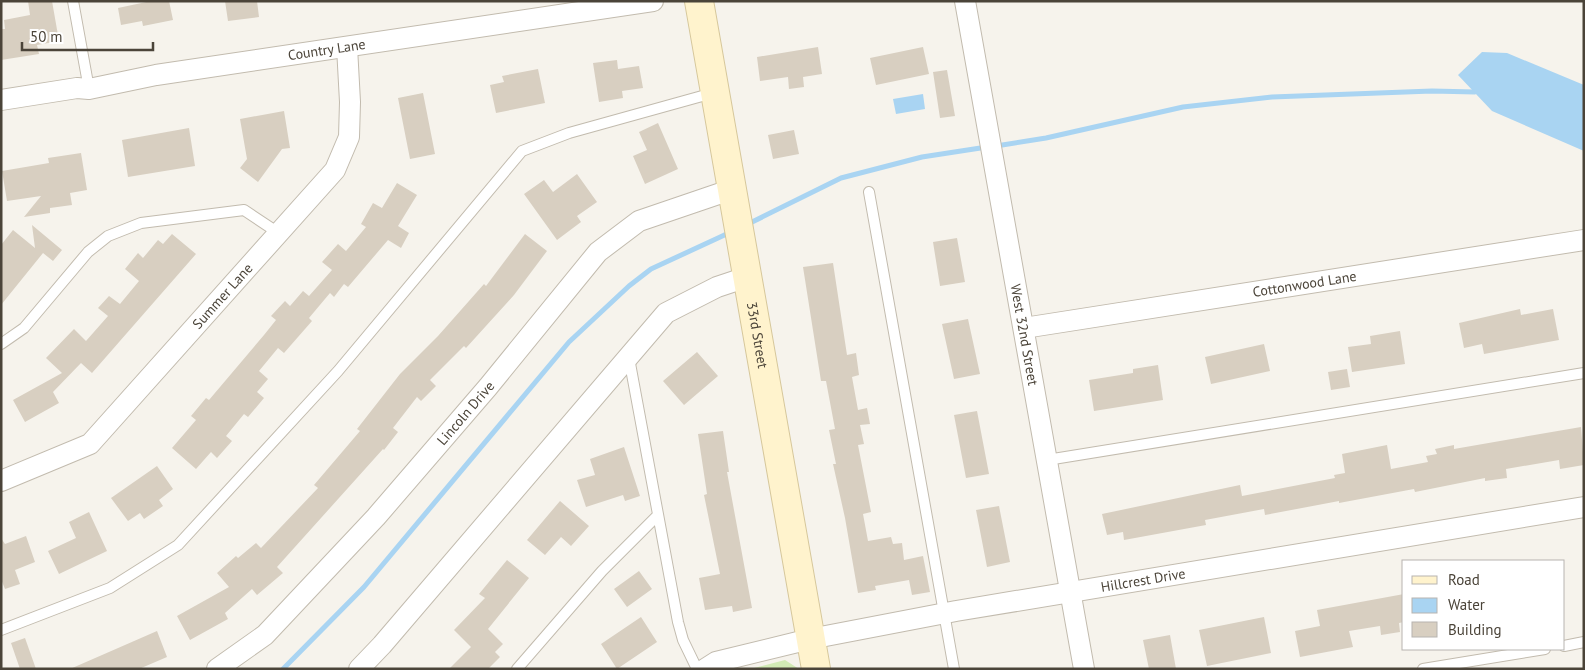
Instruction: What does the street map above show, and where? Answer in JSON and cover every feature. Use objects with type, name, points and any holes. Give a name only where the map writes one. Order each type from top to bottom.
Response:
[{"type":"street","name":"Country Lane","points":[[1,100],[77,88],[89,89],[156,76],[653,1]]},
{"type":"street","name":"33rd Street","points":[[699,1],[732,199],[816,669]]},
{"type":"street","name":"West 32nd Street","points":[[965,1],[1084,669]]},
{"type":"street","name":"Summer Lane","points":[[1,481],[90,444],[280,234],[335,170],[349,137],[350,102],[347,47]]},
{"type":"street","name":"Lincoln Drive","points":[[216,669],[265,635],[376,517],[598,252],[639,221],[732,199]]},
{"type":"street","name":"Cottonwood Lane","points":[[1024,328],[1584,240]]},
{"type":"street","points":[[359,669],[382,645],[666,313],[717,287],[747,277]]},
{"type":"street","name":"Hillcrest Drive","points":[[705,669],[716,662],[810,639],[944,613],[1584,507]]},
{"type":"lane","points":[[73,1],[89,89]]},
{"type":"lane","points":[[1,630],[110,588],[178,545],[338,370],[522,151],[569,133],[714,92]]},
{"type":"lane","points":[[868,192],[954,669]]},
{"type":"lane","points":[[1,344],[24,328],[88,252],[108,236],[141,223],[244,210],[280,234]]},
{"type":"lane","points":[[628,357],[678,622],[683,640],[697,669]]},
{"type":"lane","points":[[1047,460],[1584,373]]},
{"type":"lane","points":[[517,669],[602,571],[657,516]]},
{"type":"lane","points":[[1565,646],[1584,642]]},
{"type":"lane","points":[[1423,669],[1539,650]]},
{"type":"green space","points":[[785,660],[799,669],[750,669]]},
{"type":"water","points":[[1482,52],[1507,53],[1584,85],[1584,151],[1492,111],[1458,75]]},
{"type":"water","points":[[923,94],[925,109],[896,114],[893,99]]},
{"type":"building","points":[[28,1],[52,1],[59,41],[37,45],[39,54],[1,60],[1,29],[5,29],[4,20],[30,15]]},
{"type":"building","points":[[151,1],[169,1],[173,20],[143,26],[142,21],[121,25],[118,8]]},
{"type":"building","points":[[225,1],[257,1],[259,17],[228,21]]},
{"type":"building","points":[[818,47],[822,74],[803,77],[804,87],[789,89],[788,77],[760,81],[757,57]]},
{"type":"building","points":[[923,47],[929,74],[876,85],[870,58]]},
{"type":"building","points":[[617,60],[618,69],[639,66],[643,88],[622,91],[623,98],[599,102],[593,63]]},
{"type":"building","points":[[538,69],[545,103],[496,113],[490,85],[504,82],[502,76]]},
{"type":"building","points":[[947,70],[955,116],[940,118],[933,72]]},
{"type":"building","points":[[423,93],[435,154],[410,159],[398,98]]},
{"type":"building","points":[[284,111],[290,148],[282,149],[258,182],[240,168],[247,159],[240,119]]},
{"type":"building","points":[[658,123],[678,169],[645,184],[633,156],[647,150],[639,132]]},
{"type":"building","points":[[189,128],[195,166],[128,177],[122,140]]},
{"type":"building","points":[[794,130],[799,154],[773,159],[768,135]]},
{"type":"building","points":[[81,153],[87,190],[70,193],[72,205],[50,208],[50,213],[24,217],[41,196],[7,201],[2,171],[49,163],[48,158]]},
{"type":"building","points":[[577,174],[597,202],[577,216],[581,222],[557,240],[524,194],[544,180],[553,192]]},
{"type":"building","points":[[397,183],[417,195],[398,226],[409,233],[401,248],[388,240],[348,287],[344,284],[334,297],[330,293],[309,318],[312,321],[284,353],[278,348],[259,371],[268,379],[257,392],[264,398],[248,417],[244,414],[226,436],[232,441],[217,458],[211,452],[196,469],[172,448],[196,420],[191,416],[206,398],[209,400],[264,335],[276,320],[271,316],[285,301],[290,306],[303,291],[309,296],[332,270],[322,262],[338,244],[346,251],[366,227],[361,224],[373,203],[382,208]]},
{"type":"building","points":[[32,225],[62,250],[53,261],[43,253],[1,305],[1,245],[13,230],[35,248]]},
{"type":"building","points":[[172,234],[196,254],[92,373],[81,363],[53,392],[59,403],[25,422],[13,400],[62,373],[46,358],[74,329],[86,341],[108,316],[98,308],[109,296],[120,304],[139,281],[125,269],[138,253],[143,258],[158,240],[163,244]]},
{"type":"building","points":[[525,234],[547,251],[514,295],[466,348],[464,346],[430,380],[436,386],[421,401],[417,397],[393,428],[398,432],[384,450],[277,567],[283,573],[257,595],[252,589],[225,613],[228,619],[190,640],[177,616],[229,587],[217,573],[236,556],[238,558],[256,543],[261,548],[318,488],[314,485],[360,431],[357,429],[400,374],[438,336],[484,284],[486,286]]},
{"type":"building","points":[[957,238],[965,282],[940,286],[933,242]]},
{"type":"building","points":[[833,263],[847,355],[856,353],[859,375],[852,377],[858,410],[867,408],[870,424],[860,425],[864,444],[858,445],[871,512],[863,514],[868,541],[891,537],[893,544],[902,543],[904,560],[923,556],[930,592],[912,595],[909,580],[875,586],[876,590],[858,593],[845,518],[833,464],[836,464],[829,430],[835,429],[826,381],[821,381],[803,267]]},
{"type":"building","points":[[1520,309],[1521,315],[1553,309],[1559,340],[1484,354],[1482,344],[1464,348],[1459,323]]},
{"type":"building","points":[[968,319],[980,374],[954,379],[942,324]]},
{"type":"building","points":[[1400,331],[1405,364],[1352,372],[1348,347],[1371,344],[1370,336]]},
{"type":"building","points":[[1264,344],[1270,371],[1211,384],[1205,357]]},
{"type":"building","points":[[697,352],[718,376],[684,405],[663,381]]},
{"type":"building","points":[[1158,365],[1163,400],[1094,411],[1089,380],[1133,373],[1133,369]]},
{"type":"building","points":[[1347,369],[1350,387],[1331,390],[1328,372]]},
{"type":"building","points":[[977,411],[989,474],[966,478],[954,415]]},
{"type":"building","points":[[1581,427],[1584,465],[1560,469],[1559,460],[1506,469],[1507,478],[1485,481],[1485,478],[1415,492],[1414,489],[1265,515],[1264,509],[1205,520],[1206,525],[1124,540],[1123,532],[1107,535],[1102,514],[1240,485],[1242,496],[1335,478],[1334,475],[1345,473],[1342,454],[1387,445],[1391,469],[1428,462],[1426,456],[1437,454],[1435,449],[1454,445],[1454,449]]},
{"type":"building","points":[[723,431],[729,472],[727,472],[752,608],[733,612],[732,606],[705,610],[699,578],[720,574],[704,495],[707,494],[698,434]]},
{"type":"building","points":[[624,447],[640,496],[625,501],[623,495],[586,507],[577,480],[595,475],[590,459]]},
{"type":"building","points":[[157,466],[173,489],[159,500],[163,506],[144,519],[140,513],[128,521],[111,498]]},
{"type":"building","points":[[560,501],[589,526],[571,546],[561,537],[545,555],[527,540]]},
{"type":"building","points":[[999,506],[1010,562],[987,567],[976,510]]},
{"type":"building","points":[[89,512],[107,551],[59,574],[48,551],[76,538],[69,522]]},
{"type":"building","points":[[26,536],[35,562],[15,570],[20,584],[5,589],[1,579],[1,538],[5,544]]},
{"type":"building","points":[[507,560],[529,578],[488,629],[503,644],[495,652],[500,657],[488,669],[449,669],[471,647],[454,630],[485,598],[479,594]]},
{"type":"building","points":[[639,571],[652,589],[627,607],[614,589]]},
{"type":"building","points":[[1402,594],[1400,632],[1381,635],[1380,626],[1349,631],[1353,647],[1300,657],[1295,631],[1320,626],[1317,610]]},
{"type":"building","points":[[641,617],[657,642],[617,669],[601,644]]},
{"type":"building","points":[[1264,617],[1271,653],[1207,666],[1199,630]]},
{"type":"building","points":[[157,631],[167,657],[139,669],[70,669]]},
{"type":"building","points":[[1170,635],[1176,669],[1149,669],[1143,640]]},
{"type":"building","points":[[25,638],[36,669],[20,669],[11,643]]},
{"type":"waterway","points":[[996,146],[1046,138],[1183,107],[1272,97],[1432,91],[1475,92]]},
{"type":"waterway","points":[[748,224],[841,178],[922,157],[987,147]]},
{"type":"waterway","points":[[283,669],[364,587],[569,342],[629,286],[651,269],[731,232]]}]
